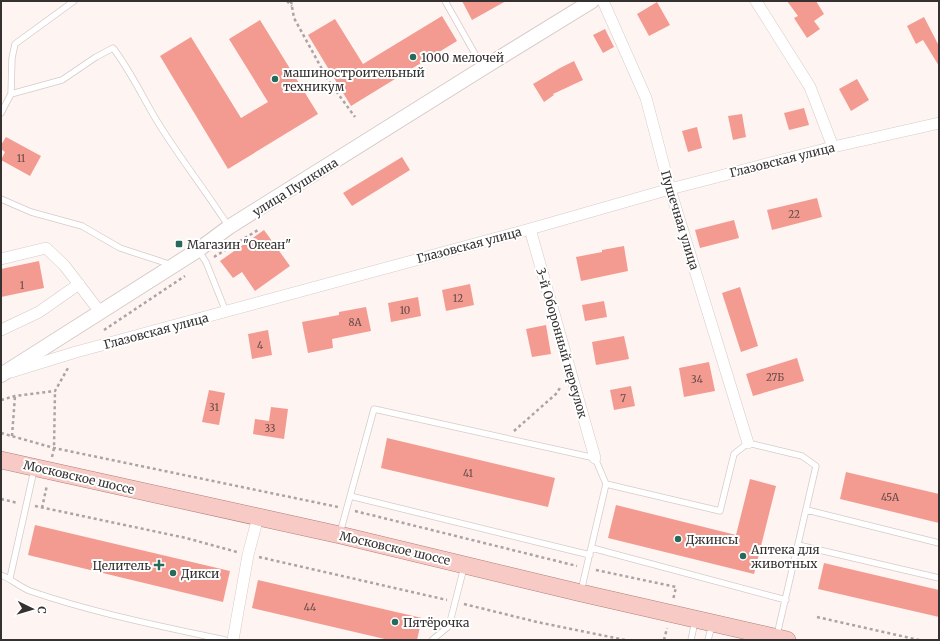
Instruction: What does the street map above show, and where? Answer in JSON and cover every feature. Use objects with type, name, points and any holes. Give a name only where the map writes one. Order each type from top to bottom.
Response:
[{"type":"main road","name":"Московское шоссе","points":[[1,460],[340,535],[581,593],[782,639]]},
{"type":"street","name":"улица Пушкина","points":[[1,376],[198,250],[229,228],[592,1]]},
{"type":"street","name":"Пушечная улица","points":[[603,1],[646,98],[670,189],[748,443]]},
{"type":"street","points":[[756,1],[810,86],[833,147]]},
{"type":"street","name":"Глазовская улица","points":[[1,376],[76,352],[530,229],[670,189],[833,147],[939,123]]},
{"type":"street","name":"3-й Оборонный переулок","points":[[530,229],[595,458]]},
{"type":"street","points":[[1,259],[46,248],[64,265],[100,312]]},
{"type":"street","points":[[1,330],[39,312],[79,284]]},
{"type":"street","points":[[233,640],[248,554],[258,517]]},
{"type":"lane","points":[[1,113],[11,94],[12,58],[15,44],[74,1]]},
{"type":"lane","points":[[445,1],[483,68]]},
{"type":"lane","points":[[11,94],[62,80],[91,60],[113,48],[121,58],[157,121],[229,228]]},
{"type":"lane","points":[[1,199],[31,212],[82,226],[120,248],[173,266]]},
{"type":"lane","points":[[198,250],[206,262],[226,312]]},
{"type":"lane","points":[[340,535],[346,508],[374,409],[595,458],[606,484],[581,593]]},
{"type":"lane","points":[[606,484],[720,511],[734,454],[748,443],[802,456],[816,466],[786,600],[782,639]]},
{"type":"lane","points":[[10,578],[26,504],[42,469]]},
{"type":"lane","points":[[350,496],[590,555]]},
{"type":"lane","points":[[807,510],[939,543]]},
{"type":"lane","points":[[798,545],[939,578]]},
{"type":"lane","points":[[592,548],[786,600]]},
{"type":"lane","points":[[432,640],[449,626],[464,565]]},
{"type":"lane","points":[[1,575],[10,578],[28,590],[109,614],[225,640]]},
{"type":"lane","points":[[691,640],[696,619]]},
{"type":"lane","points":[[708,640],[712,623]]},
{"type":"path","points":[[287,1],[293,6]]},
{"type":"path","points":[[291,1],[294,18],[328,80],[355,116]]},
{"type":"path","points":[[206,262],[258,230]]},
{"type":"path","points":[[505,438],[557,393],[567,377],[569,365]]},
{"type":"path","points":[[42,508],[42,469],[54,448],[55,391]]},
{"type":"path","points":[[12,436],[15,396]]},
{"type":"path","points":[[1,433],[54,448],[346,508],[587,568]]},
{"type":"path","points":[[1,499],[186,538],[537,622],[625,640]]},
{"type":"path","points":[[817,617],[919,640]]},
{"type":"building","points":[[462,1],[506,1],[472,20]]},
{"type":"building","points":[[787,1],[816,1],[824,14],[814,21],[820,29],[807,38],[794,18],[798,16]]},
{"type":"building","points":[[657,2],[670,25],[649,36],[637,14]]},
{"type":"building","points":[[442,16],[457,41],[351,106],[308,35],[335,19],[363,64]]},
{"type":"building","points":[[924,17],[939,46],[939,66],[923,40],[916,44],[907,26]]},
{"type":"building","name":"машиностроительный техникум","points":[[260,20],[318,114],[228,169],[160,56],[191,37],[241,118],[268,102],[229,39]]},
{"type":"building","points":[[605,29],[614,47],[603,53],[593,35]]},
{"type":"building","points":[[574,61],[583,80],[553,94],[554,95],[544,102],[533,84]]},
{"type":"building","points":[[857,79],[869,100],[851,111],[839,89]]},
{"type":"building","points":[[804,108],[809,125],[789,130],[784,113]]},
{"type":"building","points":[[742,114],[746,137],[733,140],[728,116]]},
{"type":"building","points":[[697,127],[702,148],[688,152],[682,131]]},
{"type":"building","points":[[6,137],[41,156],[30,176],[1,160],[5,152],[1,149],[1,145]]},
{"type":"building","points":[[402,157],[410,170],[352,206],[343,193]]},
{"type":"building","points":[[817,198],[822,217],[772,230],[767,210]]},
{"type":"building","points":[[734,220],[739,238],[700,248],[695,230]]},
{"type":"building","points":[[264,230],[290,266],[255,291],[242,272],[233,278],[220,261]]},
{"type":"building","points":[[624,246],[628,271],[581,281],[576,257]]},
{"type":"building","points":[[39,261],[44,288],[1,297],[1,269]]},
{"type":"building","points":[[470,284],[474,305],[446,311],[442,290]]},
{"type":"building","points":[[740,287],[758,346],[741,352],[722,293]]},
{"type":"building","points":[[418,297],[421,316],[391,322],[388,303]]},
{"type":"building","points":[[604,301],[607,317],[585,321],[582,305]]},
{"type":"building","points":[[366,307],[371,331],[332,339],[333,348],[308,353],[302,322],[339,315],[339,312]]},
{"type":"building","points":[[546,325],[551,354],[532,357],[526,329]]},
{"type":"building","points":[[268,330],[272,355],[252,359],[248,334]]},
{"type":"building","points":[[624,336],[629,359],[596,365],[592,342]]},
{"type":"building","points":[[797,358],[804,381],[753,396],[746,374]]},
{"type":"building","points":[[709,362],[715,391],[684,397],[679,368]]},
{"type":"building","points":[[631,386],[635,406],[614,410],[610,390]]},
{"type":"building","points":[[209,390],[225,393],[219,425],[202,422]]},
{"type":"building","points":[[271,407],[288,409],[284,439],[253,434],[255,419],[269,421]]},
{"type":"building","points":[[387,438],[555,478],[548,507],[381,468]]},
{"type":"building","points":[[846,472],[939,494],[939,523],[840,499]]},
{"type":"building","points":[[750,479],[776,486],[754,574],[608,538],[616,505],[736,535]]},
{"type":"building","points":[[35,525],[230,571],[223,602],[28,555]]},
{"type":"building","points":[[824,563],[939,590],[939,617],[818,589]]},
{"type":"building","points":[[258,580],[422,618],[417,640],[389,640],[252,608]]},
{"type":"place","name":"1000 мелочей","points":[[413,57]]},
{"type":"place","name":"машиностроительный техникум","points":[[275,79]]},
{"type":"place","name":"Магазин \"Океан\"","points":[[179,244]]},
{"type":"place","name":"Джинсы","points":[[678,539]]},
{"type":"place","name":"Аптека для животных","points":[[743,556]]},
{"type":"place","name":"Целитель","points":[[159,565]]},
{"type":"place","name":"Дикси","points":[[173,573]]},
{"type":"place","name":"Пятёрочка","points":[[395,622]]}]
